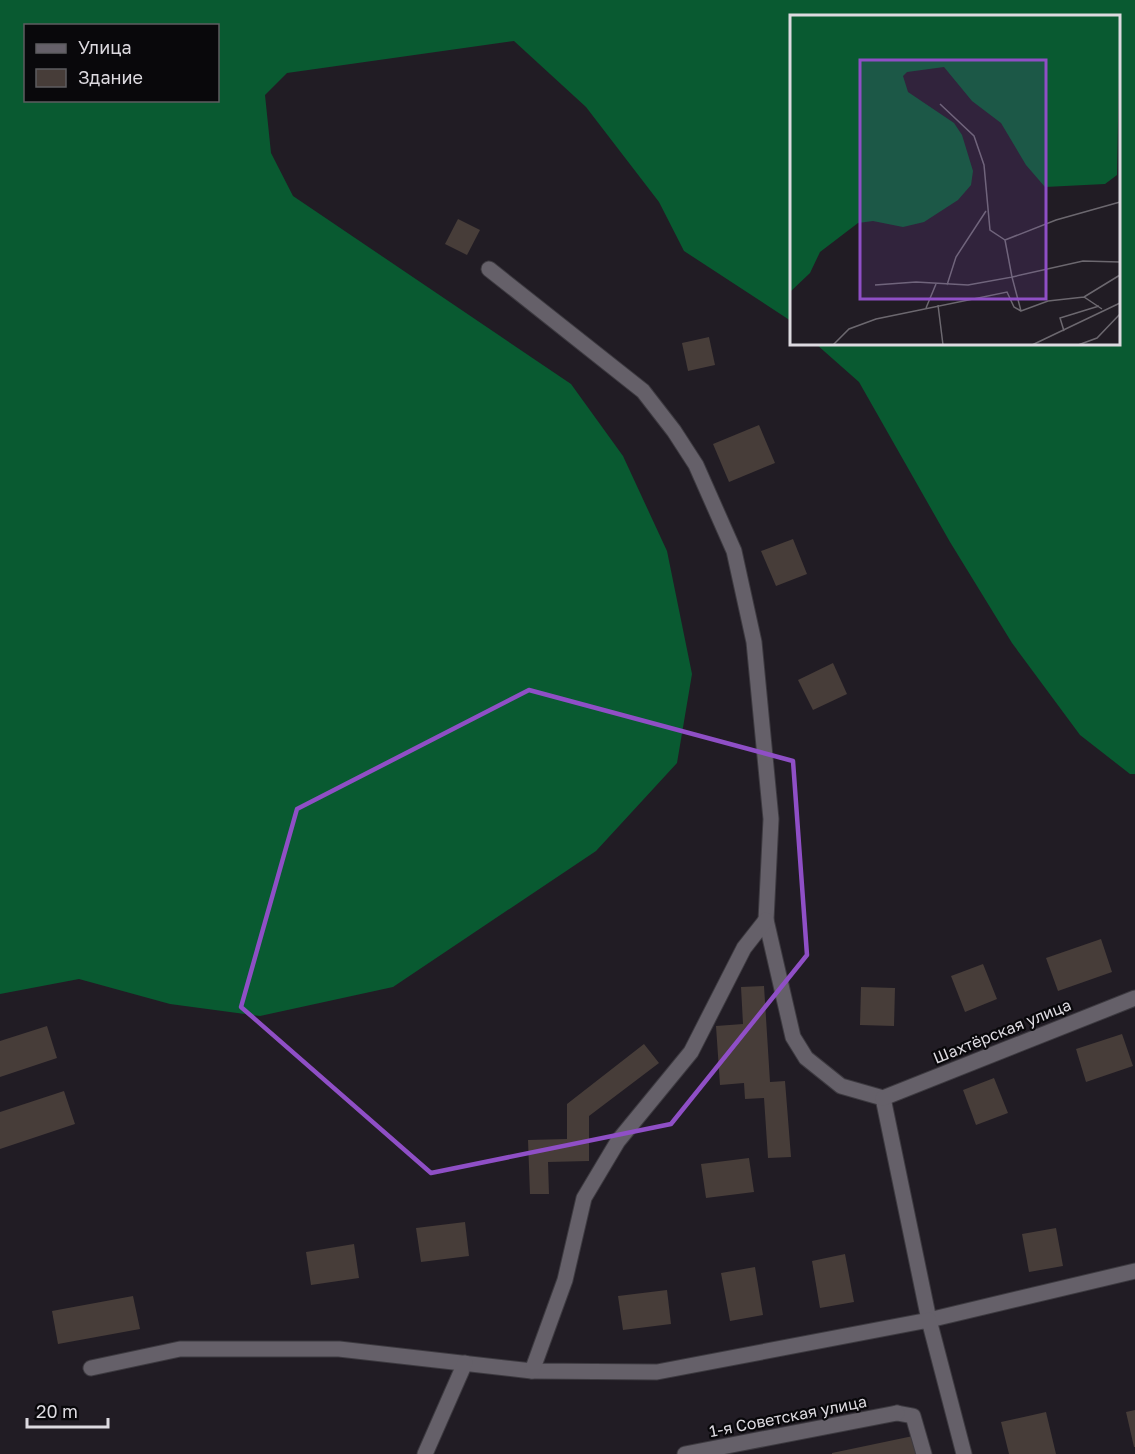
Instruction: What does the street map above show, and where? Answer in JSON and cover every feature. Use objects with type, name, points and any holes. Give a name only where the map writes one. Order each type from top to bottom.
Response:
[{"type":"street","points":[[489,269],[643,391],[674,431],[696,465],[734,551],[754,642],[771,819],[766,920],[794,1037],[806,1058],[841,1086],[883,1098],[929,1320],[964,1454]]},
{"type":"street","points":[[532,1371],[565,1280],[584,1198],[618,1141],[691,1052],[744,948],[766,920]]},
{"type":"street","name":"Шахтёрская улица","points":[[883,1098],[1135,998]]},
{"type":"street","points":[[91,1368],[180,1349],[339,1349],[532,1371],[657,1372],[929,1320],[1135,1271]]},
{"type":"street","points":[[425,1454],[465,1363]]},
{"type":"street","name":"1-я Советская улица","points":[[685,1454],[897,1413],[914,1416],[924,1454]]},
{"type":"highlighted area","points":[[529,690],[793,761],[807,955],[671,1124],[431,1173],[241,1007],[297,809]]},
{"type":"green space","points":[[0,0],[1135,0],[1135,774],[1130,774],[1080,735],[1012,643],[950,542],[859,382],[817,345],[1120,345],[1120,15],[790,15],[790,320],[684,251],[659,202],[586,107],[514,41],[287,73],[265,95],[271,153],[293,196],[571,384],[623,456],[667,551],[692,674],[677,763],[596,851],[393,987],[260,1016],[170,1004],[79,979],[0,994]]},
{"type":"building","points":[[458,219],[480,230],[467,255],[445,244]]},
{"type":"building","points":[[709,337],[715,365],[688,371],[682,343]]},
{"type":"building","points":[[759,425],[775,463],[729,482],[713,444]]},
{"type":"building","points":[[793,539],[807,574],[776,586],[761,551]]},
{"type":"building","points":[[833,663],[847,694],[813,710],[798,680]]},
{"type":"building","points":[[1101,939],[1112,972],[1058,991],[1046,958]]},
{"type":"building","points":[[983,964],[997,999],[965,1012],[951,976]]},
{"type":"building","points":[[764,986],[770,1082],[785,1081],[791,1157],[768,1158],[764,1098],[745,1099],[744,1083],[720,1085],[716,1026],[743,1024],[741,987]]},
{"type":"building","points":[[861,987],[895,988],[894,1026],[860,1025]]},
{"type":"building","points":[[47,1026],[57,1058],[0,1077],[0,1041]]},
{"type":"building","points":[[1122,1034],[1133,1066],[1086,1082],[1076,1049]]},
{"type":"building","points":[[644,1044],[659,1063],[589,1116],[589,1161],[548,1162],[549,1194],[530,1194],[528,1140],[567,1139],[567,1104]]},
{"type":"building","points":[[994,1078],[1008,1113],[976,1125],[963,1090]]},
{"type":"building","points":[[64,1091],[75,1124],[0,1149],[0,1112]]},
{"type":"building","points":[[749,1158],[754,1192],[706,1198],[701,1164]]},
{"type":"building","points":[[465,1222],[469,1256],[421,1262],[416,1228]]},
{"type":"building","points":[[1056,1228],[1063,1266],[1029,1272],[1022,1234]]},
{"type":"building","points":[[354,1244],[359,1278],[311,1285],[306,1252]]},
{"type":"building","points":[[845,1254],[854,1302],[820,1308],[812,1261]]},
{"type":"building","points":[[755,1267],[763,1315],[730,1321],[721,1273]]},
{"type":"building","points":[[667,1290],[671,1324],[623,1330],[618,1296]]},
{"type":"building","points":[[133,1296],[140,1329],[58,1344],[52,1311]]},
{"type":"building","points":[[1135,1410],[1135,1447],[1134,1447],[1126,1412]]},
{"type":"building","points":[[1046,1412],[1056,1454],[1009,1454],[1001,1422]]},
{"type":"building","points":[[913,1436],[916,1454],[832,1454],[832,1453]]}]
